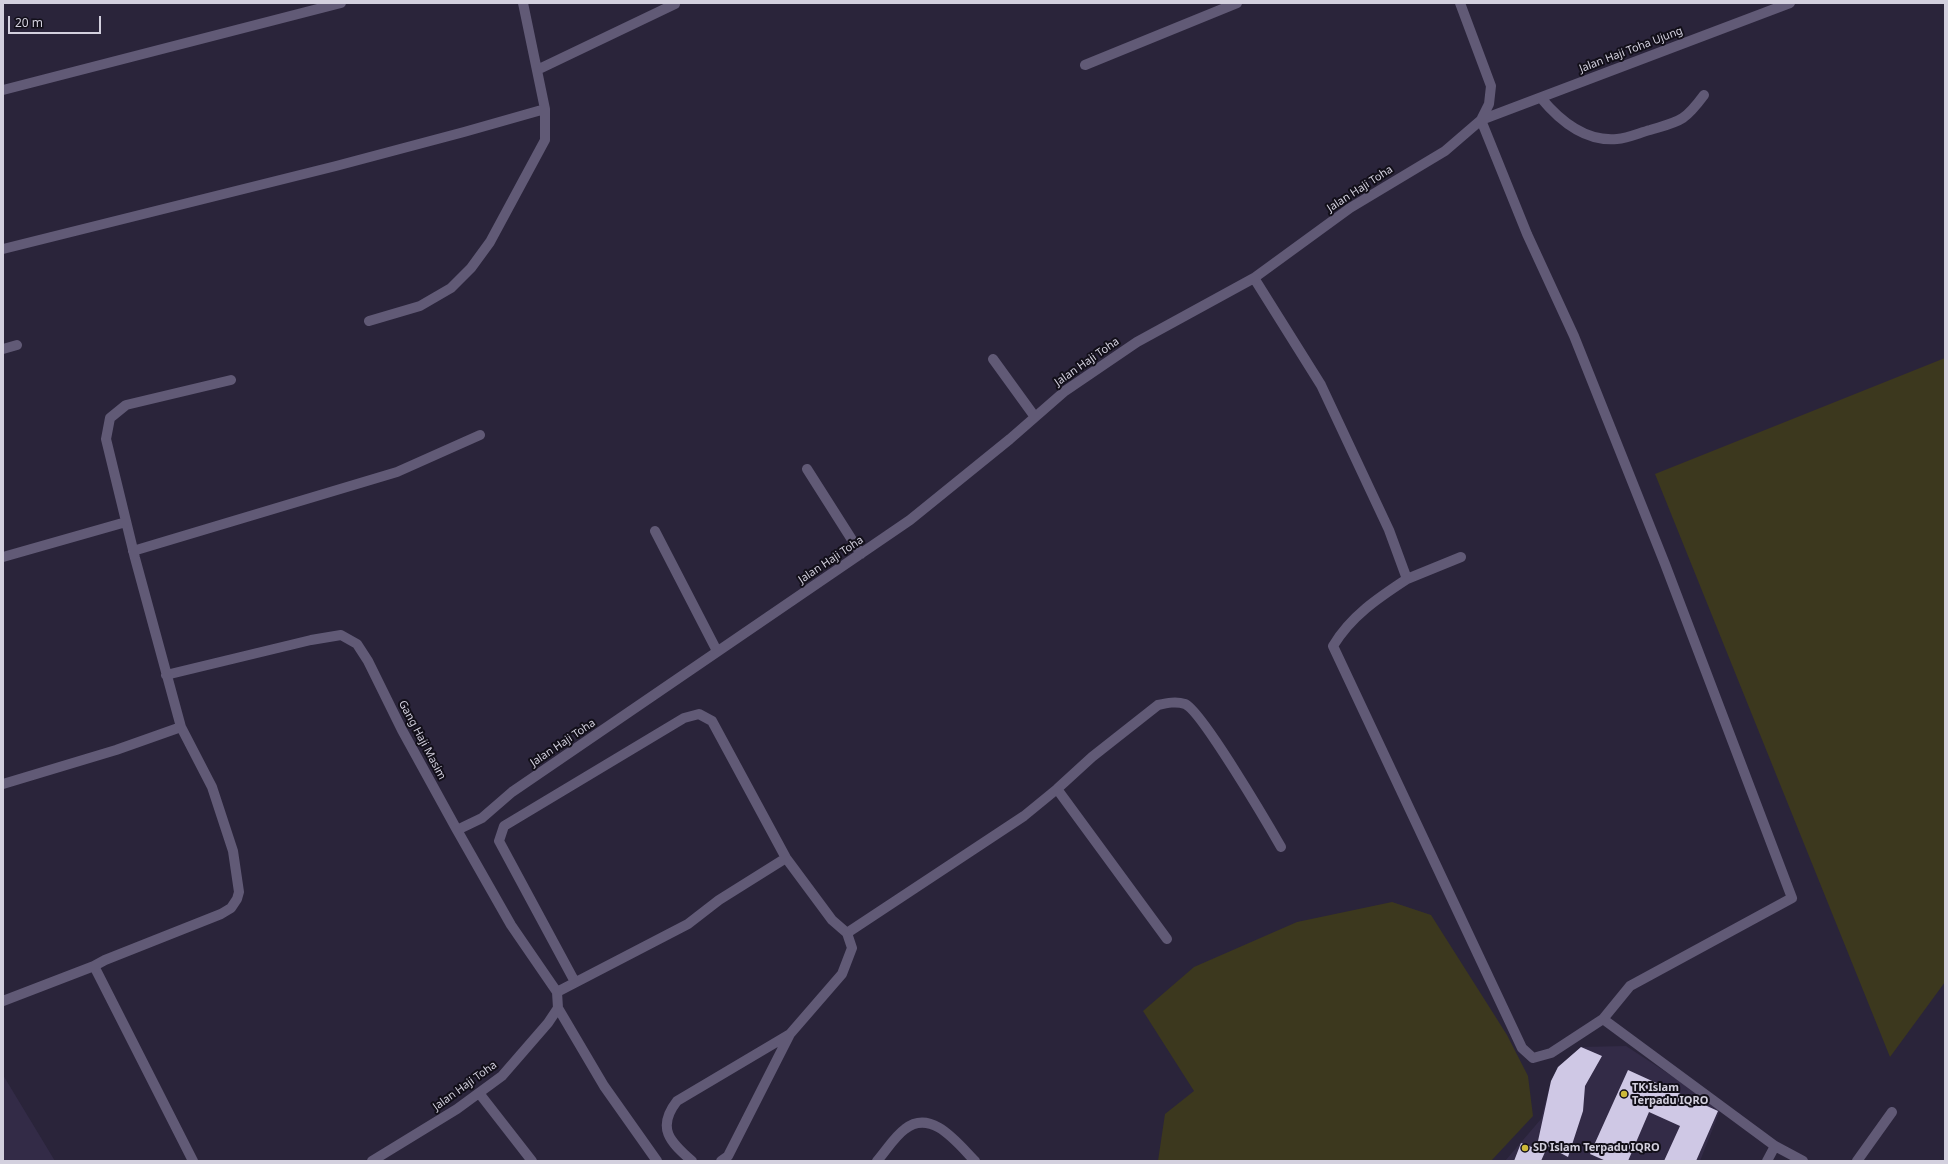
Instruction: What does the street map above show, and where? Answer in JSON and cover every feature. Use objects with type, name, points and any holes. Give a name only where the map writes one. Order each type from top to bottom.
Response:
[{"type":"street","points":[[3,90],[341,3]]},
{"type":"street","points":[[369,321],[420,306],[451,288],[471,268],[490,242],[545,140],[545,109],[523,3]]},
{"type":"street","points":[[1085,65],[1237,3]]},
{"type":"street","name":"Jalan Haji Toha","points":[[457,830],[482,818],[512,792],[910,520],[1065,391],[1136,342],[1254,278],[1350,208],[1445,150],[1481,120],[1489,104],[1491,86],[1460,3]]},
{"type":"street","name":"Jalan Haji Toha Ujung","points":[[1481,120],[1790,3]]},
{"type":"street","points":[[538,70],[675,4]]},
{"type":"street","points":[[1541,98],[1556,116],[1588,136],[1601,140],[1619,139],[1680,121],[1692,112],[1704,95]]},
{"type":"street","points":[[3,249],[336,166],[545,109]]},
{"type":"street","points":[[1461,557],[1407,579],[1372,602],[1343,630],[1333,646],[1522,1048],[1533,1058],[1551,1052],[1603,1019],[1630,986],[1792,898],[1665,564],[1574,336],[1527,234],[1481,120]]},
{"type":"street","points":[[1254,278],[1321,385],[1389,530],[1407,579]]},
{"type":"street","points":[[3,349],[17,345]]},
{"type":"street","points":[[993,359],[1035,417]]},
{"type":"street","points":[[3,1001],[94,966],[183,928],[213,918],[231,908],[237,899],[239,892],[233,851],[212,787],[180,727],[133,551],[106,439],[110,418],[126,405],[231,380]]},
{"type":"street","points":[[133,551],[397,472],[480,435]]},
{"type":"street","points":[[807,469],[861,554]]},
{"type":"street","points":[[3,557],[126,522]]},
{"type":"street","points":[[654,531],[717,651]]},
{"type":"street","name":"Gang Haji Masim","points":[[166,675],[311,640],[341,636],[357,644],[368,661],[402,730],[457,830]]},
{"type":"street","points":[[847,933],[1024,816],[1057,789],[1092,757],[1158,705],[1171,702],[1187,704],[1197,715],[1233,767],[1282,847]]},
{"type":"street","points":[[575,982],[499,841],[501,831],[504,826],[684,718],[699,714],[712,721],[786,858],[832,920],[847,933],[852,948],[842,974],[790,1034],[728,1156],[721,1161]]},
{"type":"street","points":[[3,784],[116,750],[180,727]]},
{"type":"street","points":[[1057,789],[1167,939]]},
{"type":"street","points":[[457,830],[511,925],[557,992],[558,1008],[604,1086],[657,1161]]},
{"type":"street","points":[[557,992],[688,924],[718,900],[786,858]]},
{"type":"street","points":[[94,966],[193,1161]]},
{"type":"street","name":"Jalan Haji Toha","points":[[372,1161],[457,1108],[502,1076],[558,1008]]},
{"type":"street","points":[[1603,1019],[1774,1146],[1802,1161]]},
{"type":"street","points":[[692,1161],[676,1147],[667,1132],[668,1113],[677,1101],[790,1034]]},
{"type":"street","points":[[479,1093],[532,1161]]},
{"type":"street","points":[[1857,1161],[1892,1112]]},
{"type":"street","points":[[877,1161],[905,1129],[916,1122],[928,1122],[945,1131],[975,1161]]},
{"type":"street","points":[[1767,1161],[1774,1146]]},
{"type":"shaded area","points":[[1945,358],[1945,982],[1890,1057],[1655,474]]},
{"type":"shaded area","points":[[1392,902],[1431,915],[1507,1035],[1528,1076],[1533,1116],[1491,1161],[1158,1161],[1165,1114],[1194,1091],[1143,1011],[1194,967],[1297,922]]},
{"type":"shaded area","name":"TK Islam Terpadu IQRO","points":[[1626,1046],[1721,1108],[1700,1161],[1505,1161],[1541,1119],[1551,1081],[1558,1067],[1581,1047]]},
{"type":"shaded area","points":[[3,1075],[55,1161],[3,1161]]},
{"type":"building","points":[[1581,1047],[1602,1056],[1585,1086],[1583,1111],[1568,1157],[1538,1141],[1551,1081],[1558,1067]]},
{"type":"building","points":[[1628,1070],[1718,1111],[1696,1161],[1664,1161],[1680,1126],[1649,1112],[1628,1161],[1606,1161],[1590,1154]]},
{"type":"building","name":"SD Islam Terpadu IQRO","points":[[1521,1143],[1545,1152],[1541,1161],[1514,1161]]},
{"type":"place","name":"TK Islam Terpadu IQRO","points":[[1624,1094]]},
{"type":"place","name":"SD Islam Terpadu IQRO","points":[[1525,1148]]}]
